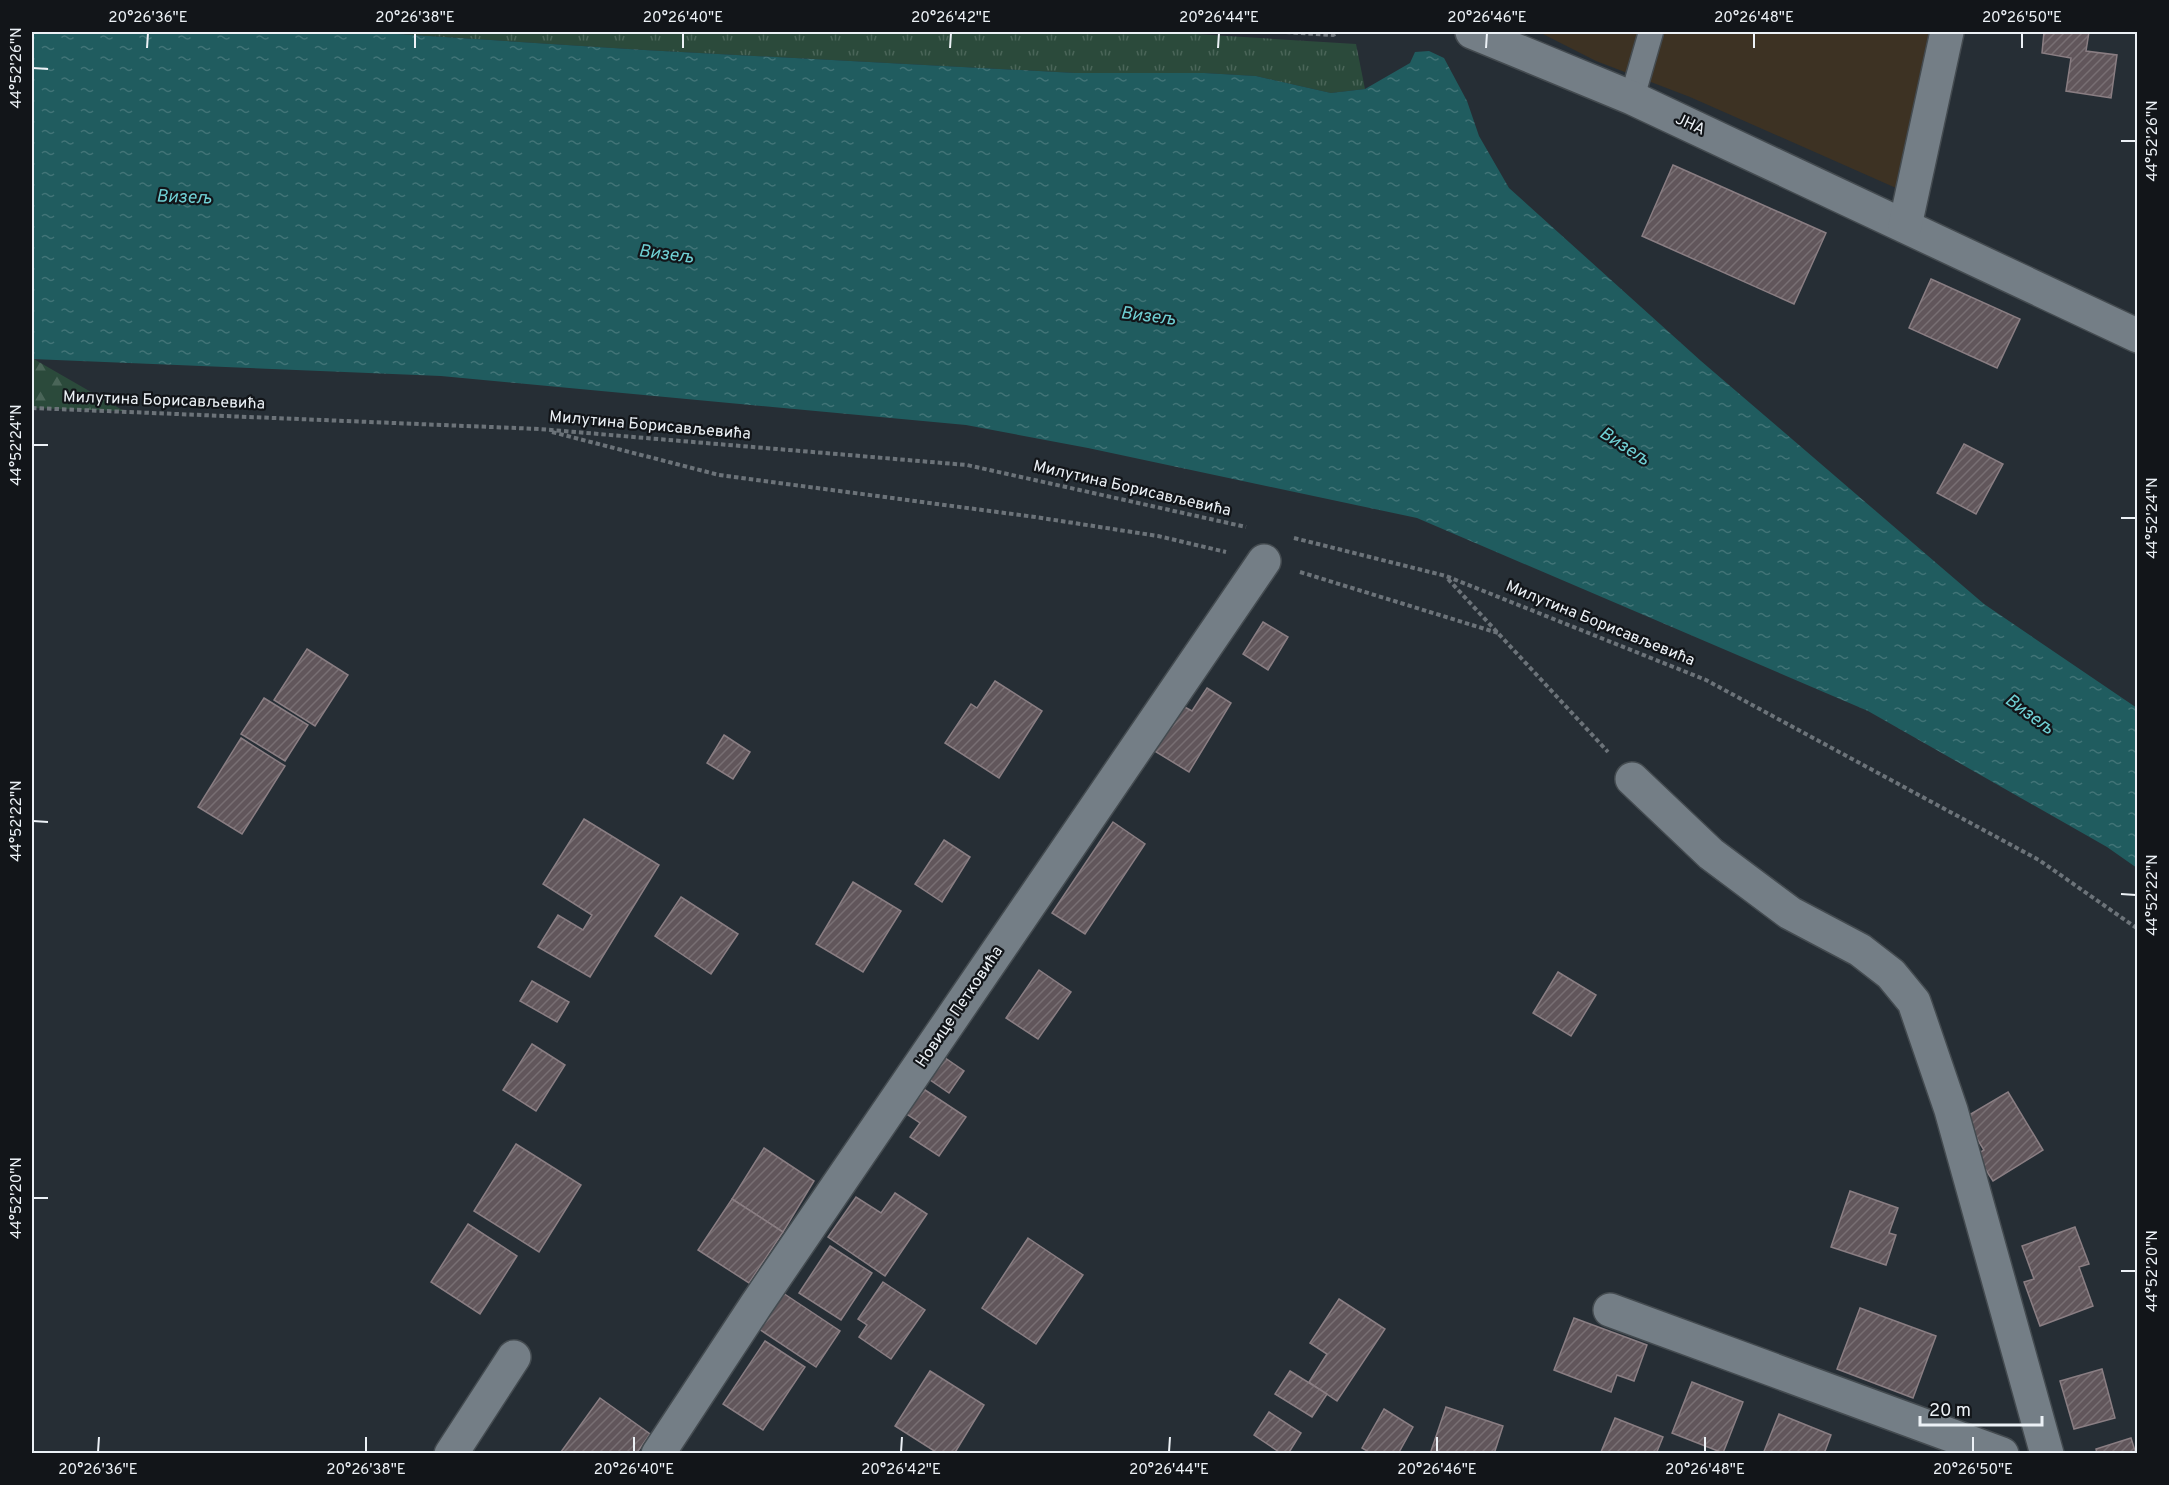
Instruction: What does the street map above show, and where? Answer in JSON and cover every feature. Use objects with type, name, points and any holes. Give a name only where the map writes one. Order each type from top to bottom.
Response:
[{"type":"street","name":"ЈНА","points":[[1472,32],[1632,98],[2138,336]]},
{"type":"street","points":[[1905,226],[1947,32]]},
{"type":"street","name":"Новице Петковића","points":[[658,1454],[763,1295],[1264,561]]},
{"type":"street","points":[[1632,779],[1711,854],[1790,913],[1860,950],[1891,974],[1914,1002],[1951,1110],[2047,1454]]},
{"type":"street","points":[[1610,1310],[2002,1454]]},
{"type":"street","points":[[451,1454],[514,1357]]},
{"type":"lane","points":[[1632,98],[1651,32]]},
{"type":"path","points":[[1286,32],[1333,35],[1339,32]]},
{"type":"path","name":"Милутина Борисављевића","points":[[32,408],[539,429],[967,465],[1252,528]]},
{"type":"path","points":[[539,429],[719,475],[1136,533],[1264,561],[1498,633]]},
{"type":"path","name":"Милутина Борисављевића","points":[[1286,536],[1446,576],[1706,680],[2039,860],[2138,929]]},
{"type":"path","points":[[1446,576],[1632,779]]},
{"type":"shaded area","points":[[1539,32],[1929,32],[1896,188],[1690,97],[1596,61]]},
{"type":"green space","points":[[367,32],[1163,32],[1356,44],[1365,89],[1331,93],[1256,76],[1204,73],[1075,73],[644,50]]},
{"type":"green space","points":[[32,358],[124,411],[32,408]]},
{"type":"water","name":"Визељ","points":[[32,32],[367,32],[644,50],[1075,73],[1204,73],[1256,76],[1331,93],[1365,89],[1410,63],[1415,52],[1429,51],[1444,58],[1467,101],[1479,136],[1509,188],[1701,361],[1984,604],[2137,708],[2137,868],[2107,847],[1868,711],[1417,518],[1088,448],[966,425],[441,376],[32,359]]},
{"type":"building","points":[[2044,32],[2089,32],[2086,51],[2117,55],[2111,98],[2066,91],[2071,58],[2042,53]]},
{"type":"building","points":[[1673,165],[1826,233],[1794,304],[1642,236]]},
{"type":"building","points":[[1931,279],[2020,319],[1997,368],[1909,328]]},
{"type":"building","points":[[1964,444],[2003,464],[1976,514],[1937,493]]},
{"type":"building","points":[[1263,622],[1288,637],[1268,670],[1243,654]]},
{"type":"building","points":[[307,649],[348,675],[315,726],[274,700]]},
{"type":"building","points":[[995,681],[1042,711],[999,778],[945,743],[971,704],[977,708]]},
{"type":"building","points":[[1207,688],[1231,703],[1189,772],[1153,750],[1181,705],[1192,711]]},
{"type":"building","points":[[264,698],[308,725],[285,761],[241,734]]},
{"type":"building","points":[[724,735],[750,752],[733,779],[707,763]]},
{"type":"building","points":[[241,738],[285,766],[242,834],[198,807]]},
{"type":"building","points":[[584,819],[659,865],[590,977],[538,947],[558,915],[583,930],[592,915],[543,884]]},
{"type":"building","points":[[1113,822],[1145,844],[1085,934],[1052,913]]},
{"type":"building","points":[[944,840],[970,857],[942,902],[915,884]]},
{"type":"building","points":[[853,882],[901,911],[863,972],[816,944]]},
{"type":"building","points":[[681,897],[738,934],[711,974],[655,936]]},
{"type":"building","points":[[1039,970],[1071,992],[1038,1039],[1006,1018]]},
{"type":"building","points":[[1558,972],[1596,995],[1571,1036],[1533,1013]]},
{"type":"building","points":[[532,981],[569,1002],[557,1022],[520,1001]]},
{"type":"building","points":[[532,1044],[565,1065],[536,1111],[503,1090]]},
{"type":"building","points":[[938,1053],[964,1071],[949,1093],[923,1075]]},
{"type":"building","points":[[916,1084],[966,1117],[939,1156],[910,1137],[920,1123],[899,1109]]},
{"type":"building","points":[[2008,1092],[2043,1150],[1993,1181],[1976,1155],[1984,1150],[1964,1118]]},
{"type":"building","points":[[516,1144],[581,1185],[539,1252],[474,1211]]},
{"type":"building","points":[[764,1148],[814,1181],[783,1232],[732,1199]]},
{"type":"building","points":[[1850,1191],[1898,1208],[1889,1233],[1896,1235],[1886,1265],[1831,1247]]},
{"type":"building","points":[[895,1193],[927,1214],[885,1276],[828,1237],[856,1197],[881,1213]]},
{"type":"building","points":[[732,1199],[783,1232],[749,1283],[698,1250]]},
{"type":"building","points":[[468,1224],[517,1256],[480,1314],[431,1282]]},
{"type":"building","points":[[2075,1227],[2089,1264],[2079,1267],[2093,1306],[2040,1326],[2024,1282],[2034,1279],[2022,1246]]},
{"type":"building","points":[[1028,1238],[1083,1275],[1036,1344],[982,1308]]},
{"type":"building","points":[[830,1246],[872,1273],[841,1320],[799,1293]]},
{"type":"building","points":[[883,1282],[925,1310],[891,1359],[859,1337],[867,1325],[858,1319]]},
{"type":"building","points":[[783,1293],[840,1331],[816,1367],[759,1329]]},
{"type":"building","points":[[1339,1299],[1385,1329],[1337,1401],[1309,1382],[1327,1354],[1310,1343]]},
{"type":"building","points":[[1860,1308],[1936,1336],[1913,1398],[1837,1369]]},
{"type":"building","points":[[1574,1318],[1647,1345],[1634,1381],[1617,1375],[1611,1392],[1554,1370]]},
{"type":"building","points":[[765,1341],[805,1367],[763,1430],[723,1404]]},
{"type":"building","points":[[2102,1369],[2115,1418],[2074,1429],[2060,1381]]},
{"type":"building","points":[[930,1371],[984,1405],[954,1454],[939,1454],[895,1426]]},
{"type":"building","points":[[1290,1371],[1327,1394],[1312,1417],[1275,1394]]},
{"type":"building","points":[[1692,1382],[1743,1402],[1723,1453],[1672,1433]]},
{"type":"building","points":[[600,1398],[650,1434],[636,1454],[563,1454],[561,1452]]},
{"type":"building","points":[[1446,1407],[1503,1426],[1494,1454],[1430,1454]]},
{"type":"building","points":[[1384,1409],[1413,1427],[1398,1454],[1372,1454],[1362,1448]]},
{"type":"building","points":[[1269,1412],[1301,1433],[1288,1454],[1282,1454],[1254,1435]]},
{"type":"building","points":[[1779,1414],[1831,1435],[1824,1454],[1763,1454]]},
{"type":"building","points":[[1615,1418],[1663,1437],[1656,1454],[1601,1452]]},
{"type":"building","points":[[2131,1438],[2136,1454],[2097,1454],[2096,1449]]}]
